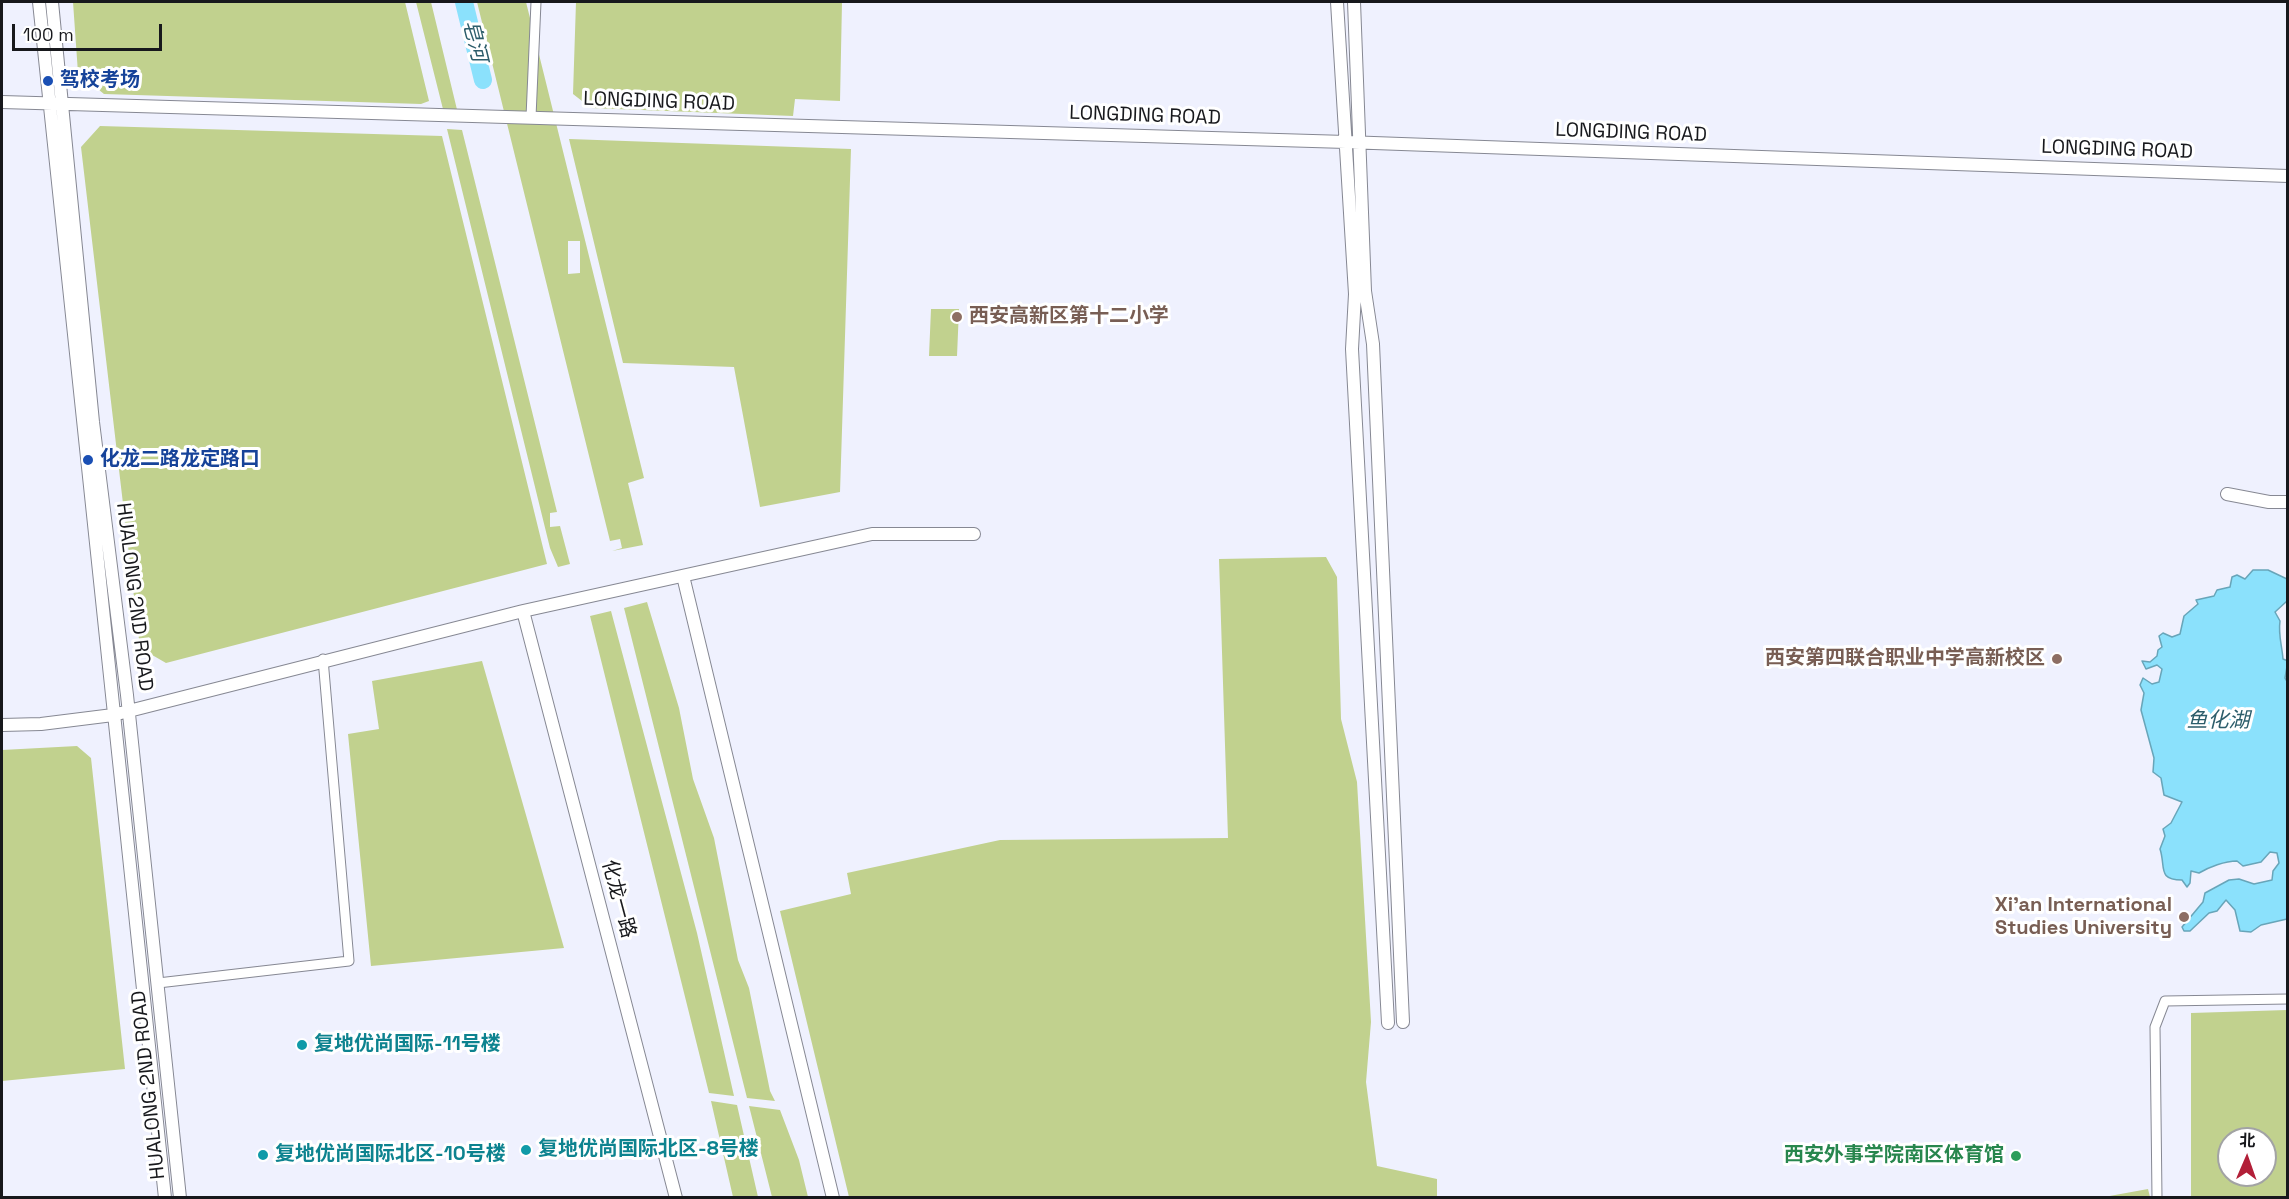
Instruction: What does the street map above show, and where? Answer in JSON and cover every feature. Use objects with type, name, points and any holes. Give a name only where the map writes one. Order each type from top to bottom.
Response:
[{"type":"street","name":"HUALONG 2ND ROAD","points":[[39,2],[56,103],[129,711],[180,1197]]},
{"type":"street","name":"HUALONG 2ND ROAD","points":[[52,2],[56,103],[113,715],[165,1197]]},
{"type":"street","points":[[531,117],[536,2]]},
{"type":"street","points":[[1337,2],[1341,105],[1346,142],[1355,294],[1352,349],[1388,1023]]},
{"type":"street","points":[[1354,2],[1365,291],[1373,356],[1402,1022]]},
{"type":"street","name":"LONGDING ROAD","points":[[2,102],[1346,142],[2288,176]]},
{"type":"street","points":[[2227,494],[2269,502],[2288,501]]},
{"type":"street","points":[[2,725],[41,724],[113,715],[323,659],[523,611],[872,534],[974,534]]},
{"type":"street","points":[[683,576],[833,1197]]},
{"type":"street","name":"化龙一路","points":[[523,611],[676,1197]]},
{"type":"street","points":[[158,983],[349,961],[323,659]]},
{"type":"street","points":[[2157,1197],[2155,1027],[2165,1001],[2288,999]]},
{"type":"green space","points":[[73,2],[405,2],[429,101],[421,104],[104,94],[78,73]]},
{"type":"green space","points":[[416,2],[431,2],[460,122],[446,121]]},
{"type":"green space","points":[[477,2],[526,2],[644,478],[628,483],[643,545],[612,551],[622,548],[620,539],[610,541]],"holes":[[[568,241],[580,241],[580,273],[568,274]]]},
{"type":"green space","points":[[576,2],[842,2],[840,101],[795,99],[793,116],[591,108],[573,94]]},
{"type":"green space","points":[[100,126],[442,136],[547,564],[166,663],[140,648],[81,147]]},
{"type":"green space","points":[[447,129],[462,130],[557,512],[550,513],[550,527],[560,526],[570,564],[558,567],[550,548]]},
{"type":"green space","points":[[569,139],[851,149],[840,492],[760,507],[734,367],[623,363]]},
{"type":"green space","points":[[931,309],[959,309],[957,356],[929,356]]},
{"type":"green space","points":[[1326,557],[1337,577],[1341,719],[1357,782],[1371,1022],[1366,1082],[1377,1166],[1437,1179],[1437,1197],[849,1197],[780,911],[851,894],[847,873],[1000,840],[1228,838],[1219,559]]},
{"type":"green space","points":[[647,602],[679,708],[693,779],[714,838],[738,960],[749,988],[770,1091],[775,1101],[747,1098],[624,608]]},
{"type":"green space","points":[[611,611],[697,933],[734,1096],[709,1093],[590,616]]},
{"type":"green space","points":[[482,661],[564,948],[371,966],[348,734],[379,729],[372,681]]},
{"type":"green space","points":[[77,746],[91,758],[125,1069],[2,1081],[2,750]]},
{"type":"green space","points":[[2287,1010],[2287,1197],[2191,1197],[2191,1013]]},
{"type":"green space","points":[[711,1101],[737,1105],[758,1197],[733,1197]]},
{"type":"green space","points":[[749,1106],[780,1110],[799,1160],[808,1197],[772,1197]]},
{"type":"green space","points":[[2148,1189],[2150,1197],[2104,1197]]},
{"type":"water","name":"鱼化湖","points":[[2253,570],[2268,570],[2287,579],[2287,601],[2275,612],[2280,621],[2283,659],[2288,661],[2285,678],[2288,683],[2287,919],[2261,925],[2251,932],[2240,931],[2235,910],[2226,900],[2217,911],[2209,913],[2190,931],[2184,931],[2182,927],[2203,902],[2205,893],[2229,880],[2239,879],[2254,884],[2272,880],[2273,871],[2279,863],[2277,853],[2270,852],[2261,862],[2243,866],[2237,861],[2232,861],[2199,873],[2191,871],[2190,883],[2187,887],[2182,880],[2169,878],[2166,875],[2160,849],[2165,836],[2163,829],[2171,823],[2182,802],[2164,795],[2161,778],[2153,772],[2154,758],[2141,710],[2144,693],[2140,685],[2143,678],[2152,684],[2159,682],[2162,669],[2157,665],[2146,669],[2142,661],[2150,662],[2157,656],[2158,650],[2162,647],[2159,636],[2163,633],[2172,637],[2180,634],[2184,616],[2198,604],[2196,600],[2214,596],[2217,590],[2230,587],[2232,577],[2237,575],[2245,579]]},
{"type":"waterway","name":"皂河","points":[[464,2],[483,80]]},
{"type":"place","name":"驾校考场","points":[[48,81]]},
{"type":"place","name":"西安高新区第十二小学","points":[[957,317]]},
{"type":"place","name":"化龙二路龙定路口","points":[[88,460]]},
{"type":"place","name":"西安第四联合职业中学高新校区","points":[[2057,659]]},
{"type":"place","name":"Xi'an International Studies University","points":[[2184,917]]},
{"type":"place","name":"复地优尚国际-11号楼","points":[[302,1045]]},
{"type":"place","name":"复地优尚国际北区-8号楼","points":[[526,1150]]},
{"type":"place","name":"复地优尚国际北区-10号楼","points":[[263,1155]]},
{"type":"place","name":"西安外事学院南区体育馆","points":[[2016,1156]]}]
